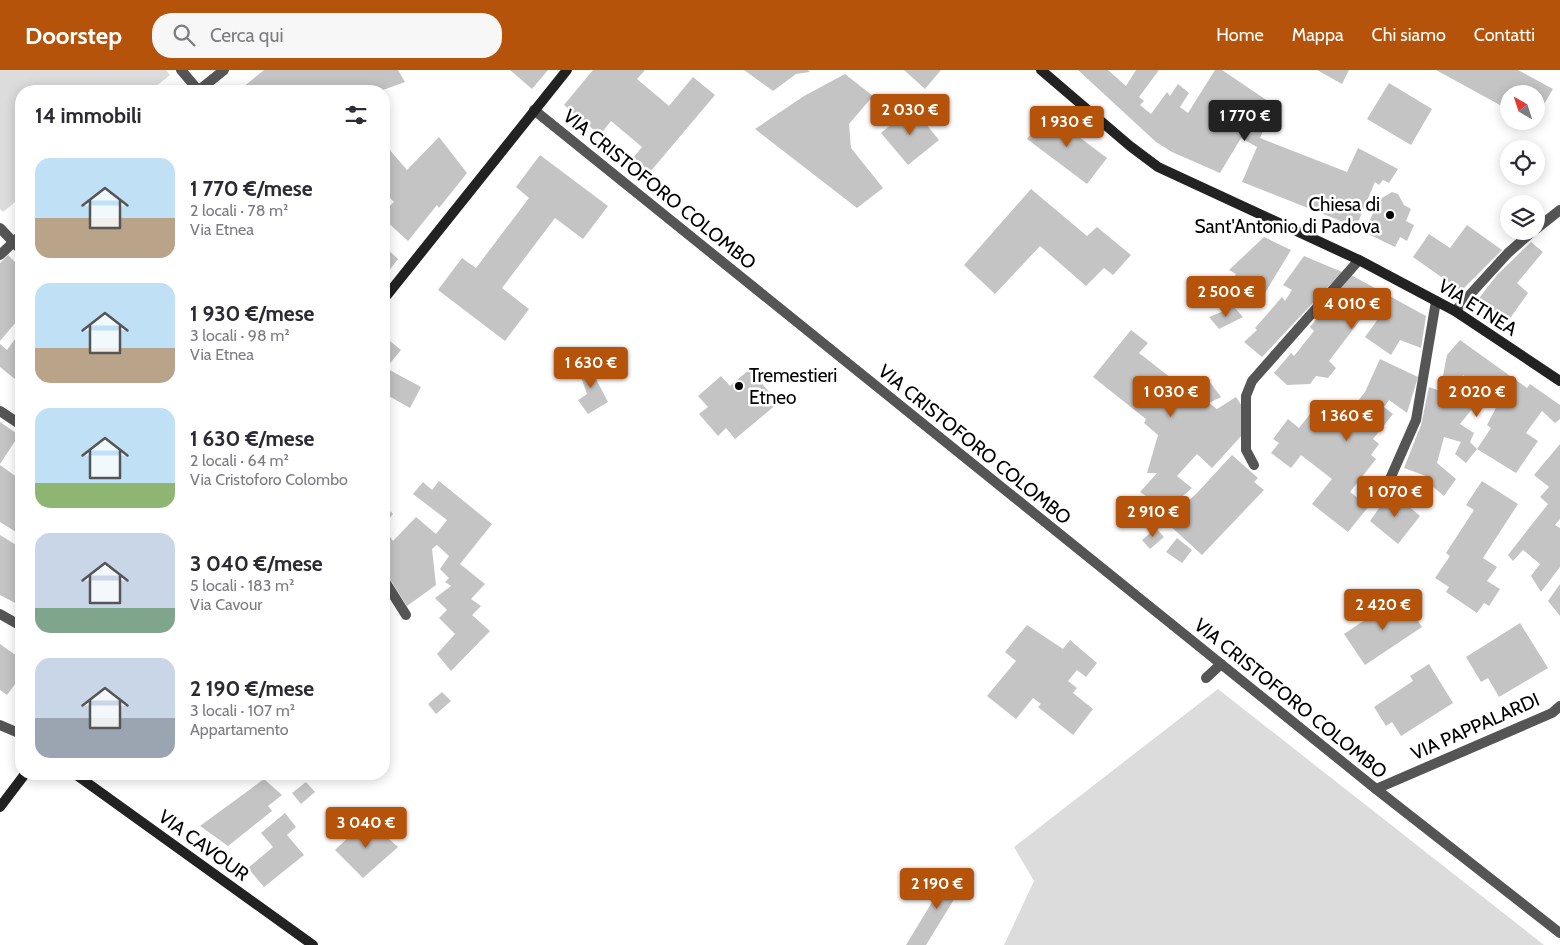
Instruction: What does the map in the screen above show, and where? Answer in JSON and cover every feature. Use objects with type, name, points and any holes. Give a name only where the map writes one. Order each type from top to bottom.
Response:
[{"type":"main road","points":[[390,291],[567,70]]},
{"type":"main road","name":"VIA ETNEA","points":[[1041,70],[1130,146],[1158,167],[1359,260],[1456,311],[1560,381]]},
{"type":"main road","points":[[0,807],[20,780]]},
{"type":"main road","name":"VIA CAVOUR","points":[[83,780],[313,945]]},
{"type":"street","points":[[181,70],[193,85]]},
{"type":"street","points":[[205,85],[224,70]]},
{"type":"street","name":"VIA CRISTOFORO COLOMBO","points":[[534,110],[1376,789],[1560,933]]},
{"type":"street","points":[[1545,222],[1560,210]]},
{"type":"street","points":[[0,228],[15,237]]},
{"type":"street","points":[[0,255],[15,240]]},
{"type":"street","points":[[1456,311],[1508,253],[1523,240]]},
{"type":"street","points":[[1254,465],[1246,450],[1246,396],[1252,381],[1359,260]]},
{"type":"street","points":[[1386,488],[1416,420],[1436,301]]},
{"type":"street","points":[[0,411],[15,421]]},
{"type":"street","points":[[390,590],[406,615]]},
{"type":"street","points":[[0,614],[15,623]]},
{"type":"street","points":[[1206,678],[1221,664]]},
{"type":"street","name":"VIA PAPPALARDI","points":[[1376,789],[1552,713],[1560,706]]},
{"type":"street","points":[[0,725],[15,731]]},
{"type":"shaded area","points":[[0,70],[166,70],[170,75],[158,85],[15,85],[15,202],[3,212],[0,209]]},
{"type":"shaded area","points":[[1218,689],[1544,945],[1004,945],[1034,881],[1014,847]]},
{"type":"building","points":[[264,70],[398,70],[405,82],[390,87],[390,85],[245,85]]},
{"type":"building","points":[[510,70],[548,70],[532,89]]},
{"type":"building","points":[[593,70],[645,70],[637,79],[669,106],[693,77],[715,95],[650,172],[633,158],[642,147],[611,121],[600,135],[564,105]]},
{"type":"building","points":[[744,70],[808,70],[810,72],[796,74],[773,91]]},
{"type":"building","points":[[904,70],[941,70],[925,89]]},
{"type":"building","points":[[1078,70],[1108,70],[1126,86],[1136,70],[1159,70],[1139,97],[1144,101],[1140,105],[1151,114],[1167,92],[1170,96],[1178,84],[1189,93],[1180,107],[1188,113],[1215,70],[1222,70],[1274,105],[1260,138],[1347,172],[1358,148],[1398,169],[1389,183],[1383,180],[1379,185],[1375,182],[1356,227],[1242,182],[1257,147],[1241,138],[1220,173],[1172,152],[1156,142]]},
{"type":"building","points":[[1317,70],[1349,70],[1342,84]]},
{"type":"building","points":[[1436,70],[1518,70],[1553,89],[1545,103],[1545,85],[1500,85],[1500,105]]},
{"type":"building","points":[[845,74],[873,96],[849,124],[851,148],[883,188],[857,208],[755,129],[804,96]]},
{"type":"building","points":[[1389,83],[1432,109],[1411,145],[1367,119]]},
{"type":"building","points":[[912,107],[939,140],[908,165],[881,133]]},
{"type":"building","points":[[1047,113],[1107,158],[1087,184],[1027,139]]},
{"type":"building","points":[[439,137],[467,173],[439,208],[437,205],[408,241],[390,224],[390,206],[394,202],[390,198],[390,150],[407,170]]},
{"type":"building","points":[[540,155],[608,206],[583,239],[555,218],[502,288],[529,309],[505,341],[438,290],[462,258],[476,268],[529,198],[516,187]]},
{"type":"building","points":[[1031,189],[1087,236],[1097,227],[1131,255],[1113,275],[1104,268],[1086,286],[1040,246],[995,294],[964,265]]},
{"type":"building","name":"Chiesa di Sant'Antonio di Padova","points":[[1392,192],[1398,194],[1404,205],[1411,209],[1406,221],[1414,225],[1407,241],[1400,237],[1395,247],[1364,232],[1380,199]]},
{"type":"building","points":[[1467,225],[1502,250],[1461,291],[1413,257],[1429,234],[1450,248]]},
{"type":"building","points":[[1264,237],[1291,250],[1260,301],[1242,290],[1234,302],[1223,296],[1236,274],[1229,270]]},
{"type":"building","points":[[1531,242],[1543,252],[1517,283],[1528,293],[1506,324],[1476,302],[1497,275]]},
{"type":"building","points":[[390,252],[398,259],[390,269]]},
{"type":"building","points":[[8,255],[15,262],[15,323],[0,341],[0,263]]},
{"type":"building","points":[[1304,256],[1342,272],[1262,357],[1244,342],[1257,330],[1255,328],[1282,297],[1285,301],[1292,290],[1283,285]]},
{"type":"building","points":[[1351,275],[1426,316],[1421,348],[1400,340],[1391,355],[1365,337],[1378,319],[1367,311],[1329,361],[1336,368],[1328,378],[1316,376],[1310,384],[1287,385],[1274,373],[1291,353],[1294,356],[1314,331],[1310,327]]},
{"type":"building","points":[[1234,307],[1243,317],[1219,329],[1209,317]]},
{"type":"building","points":[[1131,330],[1148,343],[1139,353],[1189,392],[1206,377],[1221,397],[1209,403],[1217,409],[1236,397],[1242,406],[1243,434],[1212,468],[1197,454],[1177,476],[1192,488],[1167,510],[1140,492],[1157,473],[1147,473],[1158,435],[1144,423],[1146,419],[1093,377]]},
{"type":"building","points":[[15,339],[15,379],[0,367],[0,344],[7,350]]},
{"type":"building","points":[[1460,340],[1527,388],[1530,384],[1560,405],[1560,419],[1555,423],[1542,411],[1526,433],[1538,441],[1516,473],[1477,449],[1466,463],[1455,454],[1461,442],[1444,437],[1437,463],[1456,479],[1444,496],[1426,481],[1426,476],[1404,468],[1421,425],[1429,387],[1440,391],[1447,355]],"holes":[[[1463,375],[1499,402],[1487,425],[1491,428],[1477,449],[1470,442],[1474,433],[1460,424],[1472,409],[1453,395]]]},
{"type":"building","points":[[390,341],[401,350],[390,363]]},
{"type":"building","points":[[1380,359],[1418,377],[1407,413],[1389,400],[1384,407],[1393,414],[1373,439],[1379,444],[1371,455],[1376,459],[1350,492],[1369,506],[1348,532],[1312,504],[1332,479],[1301,455],[1291,468],[1271,453],[1279,443],[1273,439],[1288,419],[1299,428],[1310,414],[1331,430],[1341,417],[1344,419],[1365,392]]},
{"type":"building","points":[[586,360],[608,402],[588,414],[578,400],[587,394],[576,363]]},
{"type":"building","points":[[750,369],[778,403],[735,439],[726,428],[718,436],[699,414],[708,407],[698,396],[721,376],[730,386]]},
{"type":"building","points":[[390,370],[421,387],[410,408],[390,397]]},
{"type":"building","points":[[0,422],[15,432],[15,441],[0,464]]},
{"type":"building","points":[[1560,444],[1560,519],[1555,525],[1560,528],[1560,567],[1541,592],[1531,576],[1540,564],[1523,550],[1513,561],[1508,555],[1548,504],[1540,497],[1549,487],[1534,475]]},
{"type":"building","points":[[1232,455],[1258,478],[1254,482],[1264,490],[1202,555],[1166,522],[1197,493]]},
{"type":"building","points":[[0,465],[15,476],[15,531],[0,522]]},
{"type":"building","points":[[439,481],[492,524],[460,564],[485,584],[471,599],[481,606],[472,615],[490,631],[451,671],[437,654],[455,634],[439,618],[447,610],[435,598],[451,586],[445,582],[449,578],[440,569],[449,556],[437,545],[432,549],[436,585],[407,606],[390,579],[390,537],[393,541],[416,517],[436,534],[447,520],[413,494],[423,482],[432,490]]},
{"type":"building","points":[[1482,481],[1518,504],[1483,558],[1497,567],[1487,581],[1500,589],[1489,606],[1484,603],[1477,613],[1446,592],[1449,587],[1435,578],[1450,556],[1446,553],[1474,510],[1466,505]]},
{"type":"building","points":[[1391,491],[1420,516],[1398,544],[1370,521]]},
{"type":"building","points":[[1156,528],[1164,537],[1150,549],[1142,540]]},
{"type":"building","points":[[0,535],[15,544],[15,603],[0,595]]},
{"type":"building","points":[[1177,538],[1192,550],[1182,563],[1166,552]]},
{"type":"building","points":[[1560,584],[1560,616],[1548,601]]},
{"type":"building","points":[[1401,596],[1422,627],[1365,665],[1344,634]]},
{"type":"building","points":[[1520,623],[1548,668],[1499,697],[1488,678],[1481,682],[1466,657]]},
{"type":"building","points":[[1027,625],[1063,649],[1070,640],[1097,663],[1086,677],[1077,670],[1068,681],[1077,688],[1073,693],[1093,709],[1073,735],[1038,707],[1041,704],[1033,698],[1016,719],[987,696],[1016,661],[1005,652]]},
{"type":"building","points":[[0,644],[15,655],[15,684],[7,695],[0,690]]},
{"type":"building","points":[[1429,664],[1453,703],[1401,736],[1392,722],[1386,726],[1374,707],[1413,681],[1410,676]]},
{"type":"building","points":[[442,692],[451,701],[436,714],[428,704]]},
{"type":"building","points":[[263,780],[265,780],[282,795],[268,806],[272,811],[228,846],[200,826]]},
{"type":"building","points":[[306,782],[315,792],[301,804],[292,793]]},
{"type":"building","points":[[285,813],[296,827],[287,835],[304,855],[264,887],[248,868],[273,847],[261,833]]},
{"type":"building","points":[[367,820],[398,847],[363,878],[335,850]]},
{"type":"building","points":[[951,871],[966,880],[926,945],[906,945]]},
{"type":"place","name":"Chiesa di Sant'Antonio di Padova","points":[[1390,215]]},
{"type":"place","name":"Tremestieri Etneo","points":[[739,386]]}]
